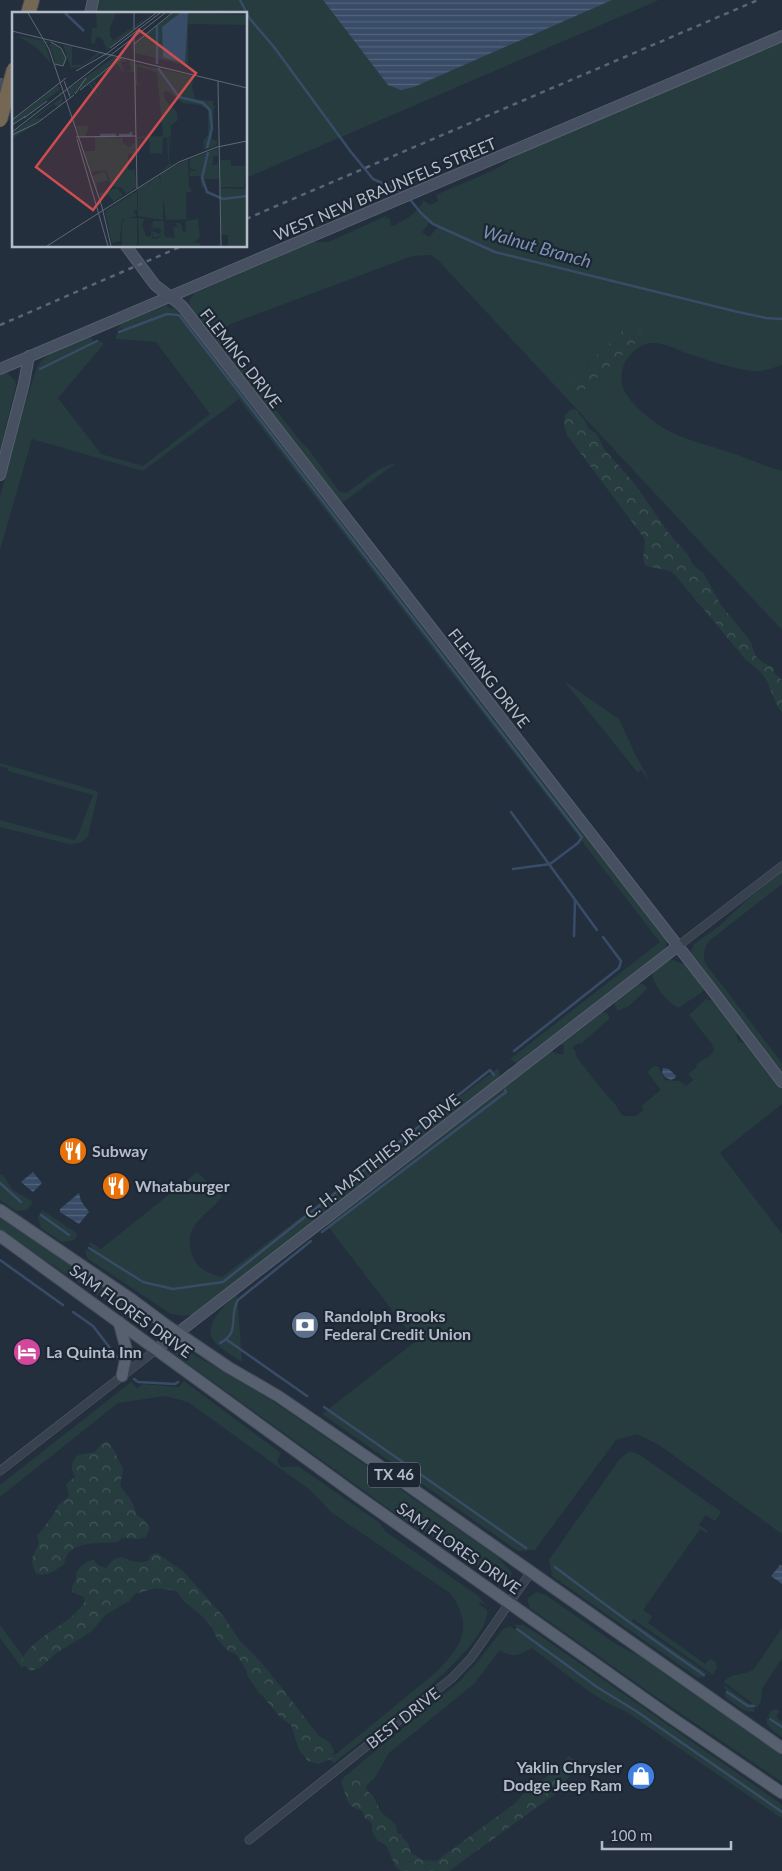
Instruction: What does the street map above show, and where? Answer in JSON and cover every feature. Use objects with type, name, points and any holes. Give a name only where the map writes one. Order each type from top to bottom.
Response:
[{"type":"highway","points":[[0,120],[12,76]]},
{"type":"main road","name":"SAM FLORES DRIVE","points":[[0,1210],[132,1299],[228,1367],[285,1401],[782,1748]]},
{"type":"main road","name":"SAM FLORES DRIVE","points":[[0,1236],[343,1486],[669,1716],[782,1793]]},
{"type":"main road","points":[[120,1322],[127,1352],[122,1376]]},
{"type":"street","name":"WEST NEW BRAUNFELS STREET","points":[[0,369],[782,36]]},
{"type":"street","points":[[0,84],[12,99]]},
{"type":"street","name":"FLEMING DRIVE","points":[[127,248],[155,285],[182,306],[782,1082]]},
{"type":"street","points":[[0,475],[24,383],[29,356]]},
{"type":"street","name":"C. H. MATTHIES JR. DRIVE","points":[[0,1471],[782,866]]},
{"type":"street","name":"BEST DRIVE","points":[[249,1840],[440,1689],[471,1658],[531,1572]]},
{"type":"green space","points":[[95,0],[659,0],[248,177],[248,12],[92,12]]},
{"type":"green space","points":[[782,40],[782,365],[752,371],[719,364],[670,346],[648,343],[638,348],[629,356],[623,366],[621,378],[628,397],[648,417],[667,430],[782,471],[782,630],[437,259],[430,255],[412,256],[231,324],[220,331],[269,401],[339,491],[346,493],[382,468],[396,463],[341,504],[192,312],[189,302],[195,293],[313,242],[326,243],[388,215],[385,219],[390,218],[391,226],[393,226],[411,216],[422,204],[423,200],[430,205],[438,201],[436,195],[494,170],[521,153]],"holes":[[[431,221],[439,226],[429,237],[422,232]],[[643,335],[576,397],[587,372],[587,366],[592,363],[597,364],[598,356],[603,348],[609,344],[617,345]]]},
{"type":"green space","points":[[165,306],[178,310],[178,315],[182,315],[187,321],[664,935],[667,943],[664,951],[523,1061],[516,1063],[510,1059],[660,942],[239,399],[143,471],[32,439],[0,550],[0,497],[37,367],[47,356],[62,348],[92,337],[93,344],[100,341],[104,344],[58,398],[101,454],[143,466],[210,414],[156,342],[116,339],[116,334],[123,332],[122,328],[116,330],[121,324]]},
{"type":"green space","points":[[626,328],[632,328],[644,335],[576,397],[569,391],[573,378],[587,372],[587,367],[592,363],[597,364],[597,355],[606,344],[613,343],[617,345],[621,343],[619,334]]},
{"type":"green space","points":[[7,373],[15,380],[16,385],[0,450],[0,375]]},
{"type":"green space","points":[[575,409],[586,422],[588,428],[597,434],[604,449],[635,484],[668,532],[688,555],[693,565],[704,574],[721,605],[751,642],[755,655],[762,662],[774,668],[774,673],[782,680],[782,712],[764,676],[746,660],[675,575],[670,571],[646,566],[644,563],[644,538],[567,435],[564,426],[565,415],[570,410]]},
{"type":"green space","points":[[564,681],[619,719],[650,781],[641,770],[638,773]]},
{"type":"green space","points":[[0,763],[97,791],[98,794],[88,836],[80,843],[69,844],[0,827],[0,820],[74,840],[78,835],[93,795],[8,771],[8,768],[0,766]]},
{"type":"green space","points":[[782,871],[782,884],[709,941],[704,954],[705,963],[782,1063],[782,1074],[690,953],[694,944],[719,926]]},
{"type":"green space","points":[[672,960],[686,965],[703,985],[704,989],[678,1008],[662,994],[652,976],[660,966]]},
{"type":"green space","points":[[638,983],[645,985],[647,989],[629,1006],[618,1011],[614,1003]]},
{"type":"green space","points":[[706,999],[716,1002],[740,1033],[736,1035],[739,1042],[747,1043],[782,1088],[782,1104],[720,1153],[782,1234],[782,1534],[659,1445],[637,1434],[616,1440],[535,1550],[518,1551],[322,1414],[416,1341],[326,1224],[551,1051],[563,1054],[564,1046],[560,1043],[601,1012],[607,1013],[610,1018],[581,1044],[579,1043],[572,1048],[575,1050],[576,1056],[623,1116],[636,1116],[643,1110],[642,1105],[661,1090],[647,1072],[654,1066],[658,1067],[665,1080],[680,1081],[686,1086],[693,1080],[688,1074],[714,1051],[712,1044],[689,1015]]},
{"type":"green space","points":[[498,1068],[500,1072],[498,1080],[195,1314],[184,1316],[171,1314],[87,1258],[85,1249],[89,1251],[92,1247],[89,1244],[90,1242],[101,1249],[197,1172],[222,1196],[192,1230],[190,1235],[191,1253],[201,1268],[208,1273],[222,1277]]},
{"type":"green space","points":[[2,1174],[13,1190],[33,1202],[27,1210],[16,1211],[0,1200],[0,1175]]},
{"type":"green space","points":[[42,1210],[78,1234],[74,1240],[62,1242],[41,1228],[38,1217]]},
{"type":"green space","points":[[0,1217],[108,1290],[144,1319],[149,1327],[145,1328],[0,1229]]},
{"type":"green space","points":[[237,1294],[242,1362],[219,1346],[213,1339],[211,1332],[215,1318]]},
{"type":"green space","points":[[172,1349],[188,1351],[263,1395],[498,1557],[512,1573],[507,1582],[500,1582],[447,1544],[417,1529],[173,1353]]},
{"type":"green space","points":[[184,1381],[281,1453],[277,1461],[281,1467],[298,1466],[380,1523],[386,1532],[477,1595],[486,1605],[480,1602],[479,1604],[487,1610],[483,1627],[469,1647],[449,1669],[424,1692],[334,1763],[330,1759],[433,1675],[451,1656],[461,1637],[463,1627],[458,1605],[450,1593],[332,1513],[310,1490],[188,1402],[165,1396],[118,1403],[0,1497],[0,1485],[131,1382],[137,1388],[142,1384],[179,1387]]},
{"type":"green space","points":[[107,1441],[113,1448],[123,1469],[120,1486],[131,1500],[137,1515],[150,1528],[146,1537],[139,1539],[122,1538],[118,1542],[85,1544],[72,1550],[64,1564],[58,1569],[48,1574],[36,1574],[32,1561],[39,1543],[37,1536],[54,1514],[58,1505],[69,1496],[66,1485],[75,1476],[72,1468],[74,1459],[81,1454],[95,1452],[100,1445]]},
{"type":"green space","points":[[632,1452],[640,1455],[720,1511],[715,1521],[706,1515],[699,1525],[708,1531],[707,1533],[700,1529],[643,1610],[652,1616],[648,1623],[705,1664],[710,1659],[715,1661],[717,1667],[713,1675],[633,1619],[632,1621],[711,1676],[702,1672],[701,1674],[705,1677],[698,1678],[552,1576],[549,1560],[619,1460],[627,1453]]},
{"type":"green space","points":[[157,1553],[183,1571],[224,1617],[240,1641],[260,1661],[319,1736],[329,1742],[334,1750],[333,1758],[318,1764],[308,1761],[299,1750],[291,1725],[280,1717],[255,1687],[237,1655],[228,1651],[217,1639],[212,1628],[203,1617],[185,1602],[176,1591],[156,1588],[135,1594],[129,1601],[104,1616],[92,1631],[55,1654],[40,1668],[31,1671],[23,1664],[22,1659],[28,1650],[71,1617],[85,1601],[84,1597],[72,1592],[76,1573],[81,1566],[93,1559],[98,1565],[106,1568],[114,1559],[122,1557],[135,1562],[148,1561],[151,1555]]},
{"type":"green space","points":[[536,1592],[546,1595],[616,1644],[639,1656],[782,1756],[782,1782],[530,1608],[528,1598]]},
{"type":"green space","points":[[0,1625],[28,1663],[22,1668],[0,1638]]},
{"type":"green space","points":[[513,1625],[523,1625],[532,1630],[780,1803],[782,1805],[782,1817],[625,1711],[590,1691],[532,1648],[516,1655],[500,1650],[474,1684],[389,1753],[366,1789],[352,1772],[344,1777],[460,1681],[503,1629],[510,1626],[519,1632],[520,1629]]},
{"type":"green space","points":[[782,1628],[782,1658],[762,1689],[761,1701],[757,1708],[753,1705],[752,1707],[756,1710],[753,1712],[745,1711],[726,1698],[725,1692],[728,1694],[730,1692],[725,1689],[724,1685],[751,1705],[752,1703],[724,1682],[734,1675],[746,1673],[754,1669]]},
{"type":"green space","points":[[775,1709],[780,1711],[776,1717],[782,1722],[782,1737],[771,1729],[767,1721],[767,1718],[771,1721],[772,1719],[768,1716]]},
{"type":"green space","points":[[569,1756],[574,1760],[575,1770],[554,1795],[449,1871],[401,1871],[396,1868],[386,1845],[378,1841],[372,1831],[372,1823],[365,1818],[362,1811],[356,1809],[347,1800],[341,1782],[344,1777],[352,1772],[374,1798],[381,1812],[395,1824],[398,1834],[402,1834],[402,1837],[408,1843],[411,1853],[423,1860],[436,1861],[513,1805],[528,1790],[538,1785],[552,1771],[561,1766]]},
{"type":"water","points":[[323,0],[612,0],[414,87],[401,90],[388,85]]},
{"type":"water","points":[[663,1068],[669,1069],[676,1076],[675,1078],[671,1080],[665,1077],[662,1073]]},
{"type":"water","points":[[33,1172],[42,1183],[33,1192],[21,1182]]},
{"type":"water","points":[[79,1193],[81,1201],[89,1212],[79,1224],[60,1212],[60,1209]]},
{"type":"water","points":[[780,1565],[782,1566],[782,1584],[771,1576]]},
{"type":"waterway","name":"Walnut Branch","points":[[240,0],[246,12]]},
{"type":"waterway","name":"Walnut Branch","points":[[248,15],[373,179],[405,193]]},
{"type":"waterway","name":"Walnut Branch","points":[[408,197],[433,224],[495,252],[738,312],[766,318],[782,319]]},
{"type":"waterway","points":[[119,332],[167,314],[179,315],[582,837],[578,843],[550,864],[513,869]]},
{"type":"waterway","points":[[40,369],[97,341]]},
{"type":"waterway","points":[[511,812],[597,930]]},
{"type":"waterway","points":[[574,936],[575,900]]},
{"type":"waterway","points":[[514,1051],[619,968],[621,961],[603,937]]},
{"type":"waterway","points":[[89,1248],[143,1282],[173,1289],[223,1282],[490,1070],[494,1075]]},
{"type":"waterway","points":[[322,1232],[506,1092],[505,1090]]},
{"type":"waterway","points":[[0,1183],[21,1202]]},
{"type":"waterway","points":[[41,1215],[69,1235]]},
{"type":"waterway","points":[[220,1343],[230,1334],[235,1306],[238,1300],[311,1241]]},
{"type":"waterway","points":[[0,1260],[63,1305]]},
{"type":"waterway","points":[[73,1312],[93,1326],[117,1357]]},
{"type":"waterway","points":[[227,1340],[307,1396]]},
{"type":"waterway","points":[[134,1379],[138,1382],[175,1384],[178,1382]]},
{"type":"waterway","points":[[324,1407],[526,1548]]},
{"type":"waterway","points":[[555,1567],[704,1675]]},
{"type":"waterway","points":[[517,1629],[597,1687],[636,1711],[782,1812]]},
{"type":"waterway","points":[[727,1692],[748,1706],[754,1706]]},
{"type":"waterway","points":[[770,1719],[782,1727]]},
{"type":"railway","points":[[248,218],[758,0]]},
{"type":"railway","points":[[0,325],[177,248]]},
{"type":"place","name":"Subway","points":[[73,1151]]},
{"type":"place","name":"Whataburger","points":[[116,1186]]},
{"type":"place","name":"Randolph Brooks Federal Credit Union","points":[[305,1325]]},
{"type":"place","name":"La Quinta Inn","points":[[27,1352]]},
{"type":"place","name":"Yaklin Chrysler Dodge Jeep Ram","points":[[641,1776]]}]
